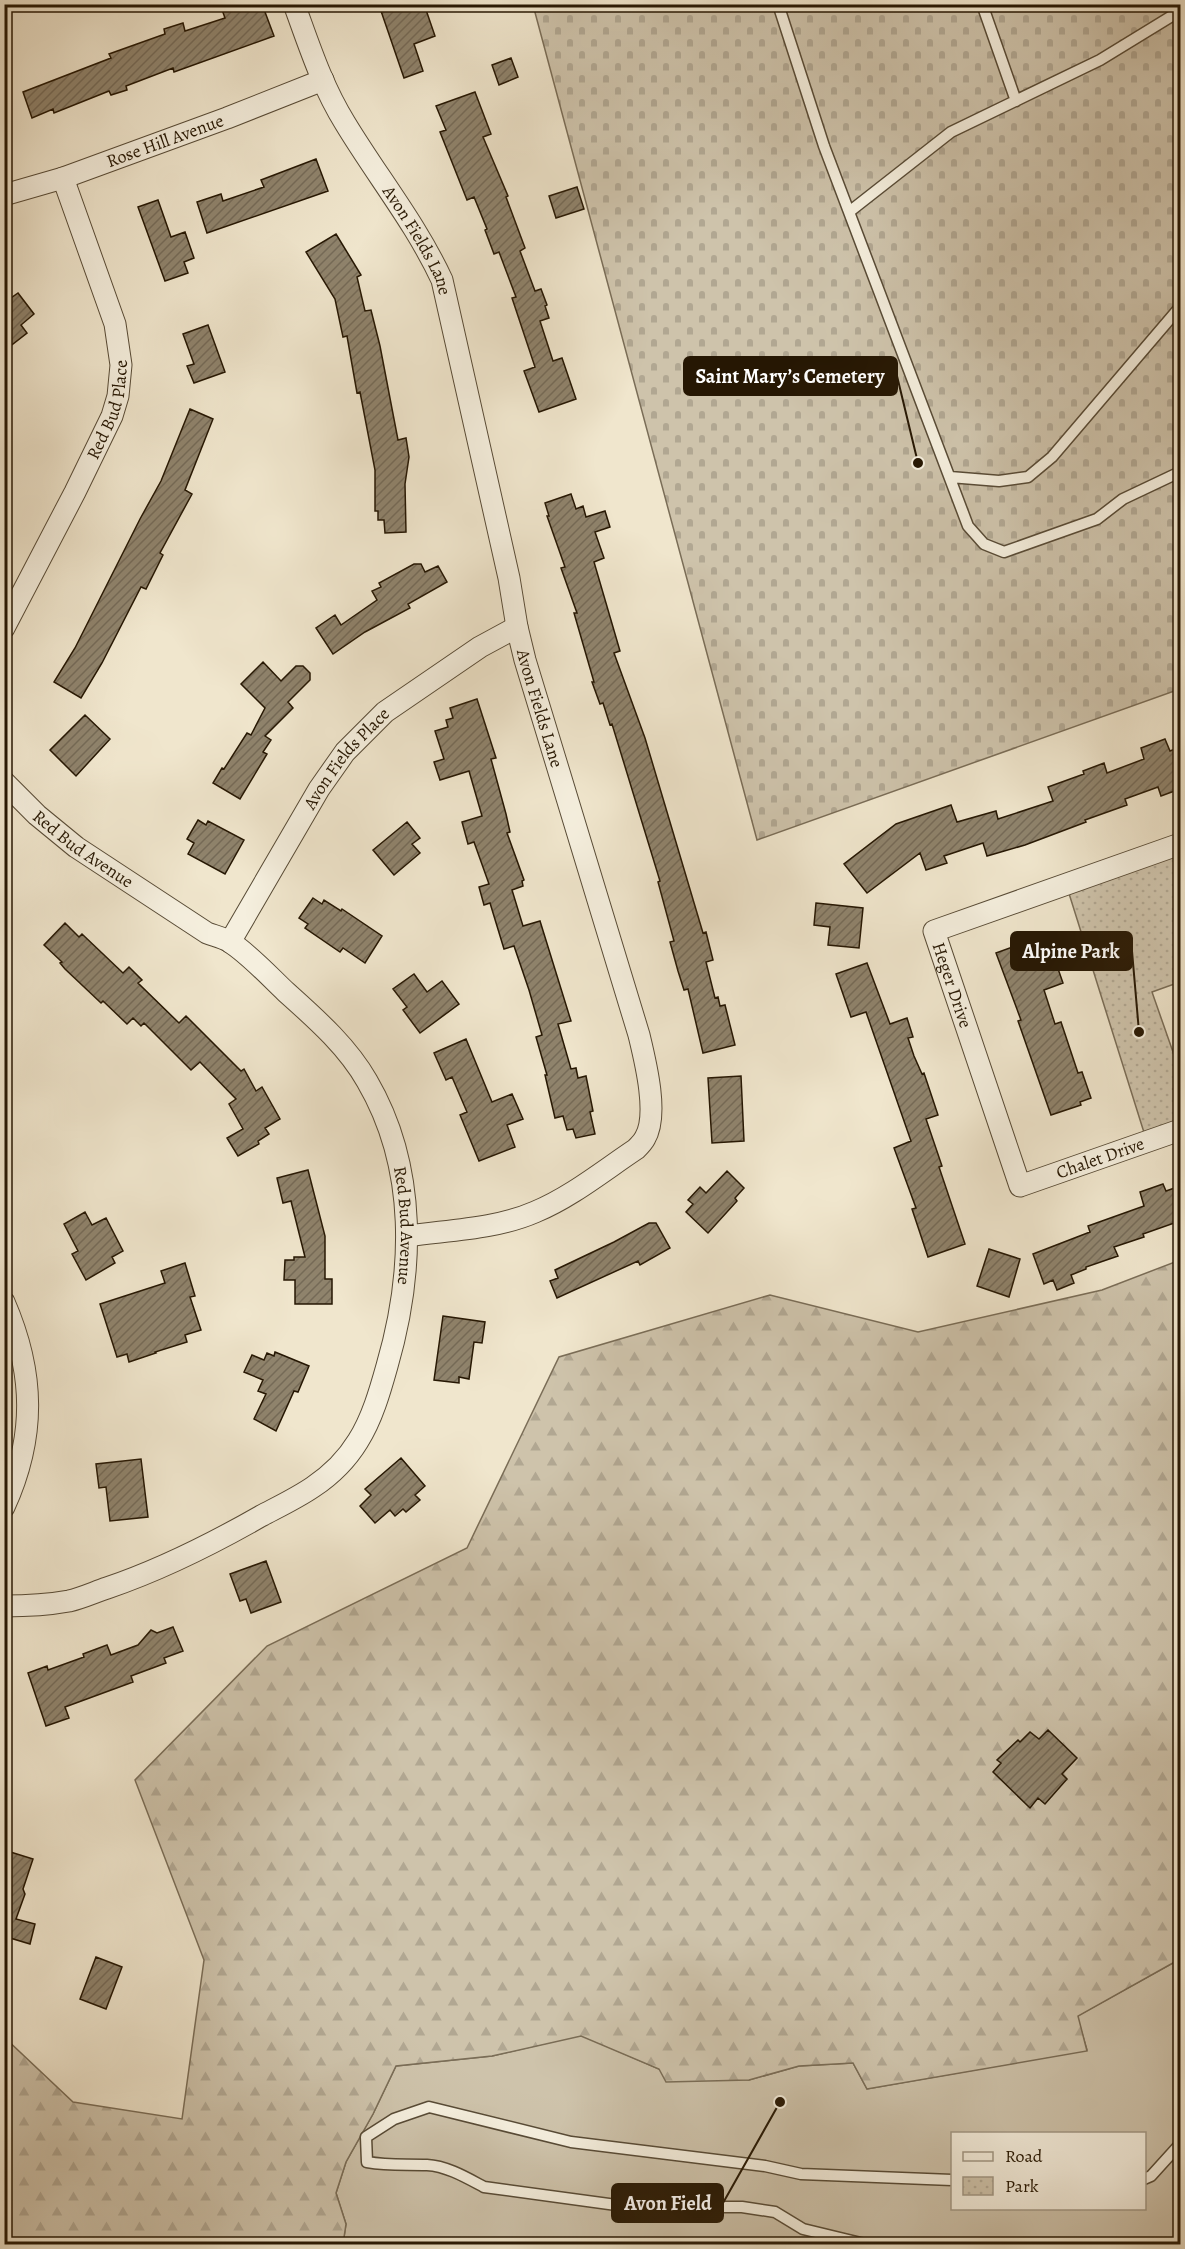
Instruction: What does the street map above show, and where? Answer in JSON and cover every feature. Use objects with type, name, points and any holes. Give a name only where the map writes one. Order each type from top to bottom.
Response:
[{"type":"street","name":"Avon Fields Lane","points":[[294,4],[323,80],[344,121],[430,253],[442,280],[509,578],[517,627],[639,1035],[649,1078],[650,1125],[645,1138],[636,1149],[562,1199],[533,1213],[503,1222],[408,1236]]},
{"type":"street","name":"Rose Hill Avenue","points":[[4,195],[63,178],[323,80]]},
{"type":"street","name":"Red Bud Place","points":[[4,628],[85,473],[112,416],[118,396],[122,365],[115,324],[63,178]]},
{"type":"street","name":"Avon Fields Place","points":[[230,942],[319,789],[345,752],[385,712],[480,647],[517,627]]},
{"type":"street","name":"Red Bud Avenue","points":[[4,782],[37,815],[76,847],[207,933],[230,942],[317,1019],[348,1053],[367,1080],[382,1109],[393,1140],[400,1172],[408,1236],[405,1287],[396,1335],[384,1376],[368,1423],[357,1442],[337,1467],[312,1488],[229,1534],[138,1578],[72,1600],[38,1606],[4,1606]]},
{"type":"street","name":"Heger Drive","points":[[1020,1186],[934,931],[1180,844]]},
{"type":"street","name":"Chalet Drive","points":[[1020,1186],[1180,1130]]},
{"type":"street","points":[[4,1302],[15,1327],[24,1358],[28,1389],[28,1420],[24,1451],[16,1482],[4,1507]]},
{"type":"lane","points":[[778,4],[824,146],[968,525],[984,544],[1004,552],[1097,519],[1123,499],[1180,472]]},
{"type":"lane","points":[[982,4],[1016,101]]},
{"type":"lane","points":[[849,212],[951,132],[1100,60],[1180,11]]},
{"type":"lane","points":[[950,477],[999,481],[1028,477],[1052,457],[1180,307]]},
{"type":"lane","points":[[866,2244],[802,2229],[774,2212],[742,2207],[620,2206],[484,2187],[463,2176],[430,2165],[389,2166],[367,2162],[366,2137],[394,2119],[429,2107],[572,2142],[765,2166],[801,2174],[951,2180]]},
{"type":"lane","points":[[1146,2179],[1180,2144]]},
{"type":"green space","points":[[533,5],[1180,5],[1180,689],[757,840]]},
{"type":"green space","points":[[1180,844],[1180,982],[1152,992],[1180,1072],[1180,1130],[1147,1142],[1066,884]]},
{"type":"green space","points":[[1180,1260],[1180,1959],[1078,2016],[1087,2051],[867,2089],[853,2063],[799,2066],[749,2080],[666,2082],[659,2069],[581,2036],[492,2056],[396,2066],[346,2162],[336,2193],[346,2224],[343,2244],[5,2244],[4,2037],[73,2102],[182,2119],[204,1960],[135,1780],[267,1646],[467,1548],[559,1357],[770,1295],[918,1332],[1102,1290]]},
{"type":"green space","points":[[1180,1959],[1180,2244],[343,2244],[346,2224],[336,2193],[346,2162],[396,2066],[492,2056],[581,2035],[659,2069],[749,2080],[799,2066],[853,2063],[867,2089],[1087,2050],[1077,2016]]},
{"type":"building","points":[[220,4],[262,4],[274,36],[174,72],[173,68],[126,86],[127,90],[111,95],[109,91],[54,113],[53,109],[32,118],[23,92],[111,58],[109,54],[165,34],[164,29],[183,23],[185,31],[225,18]]},
{"type":"building","points":[[401,4],[424,4],[435,36],[414,44],[423,71],[404,78],[381,11]]},
{"type":"building","points":[[511,58],[518,77],[499,85],[492,65]]},
{"type":"building","points":[[475,92],[491,134],[483,137],[508,196],[506,197],[525,248],[520,251],[535,291],[541,289],[547,305],[545,306],[549,318],[540,321],[553,361],[562,358],[576,399],[539,412],[524,371],[535,367],[512,298],[516,297],[499,252],[494,254],[474,197],[467,200],[440,132],[446,130],[436,106]]},
{"type":"building","points":[[316,159],[328,191],[207,233],[197,202],[221,194],[223,201],[264,187],[261,180]]},
{"type":"building","points":[[577,187],[584,209],[556,218],[549,196]]},
{"type":"building","points":[[158,200],[171,237],[185,232],[194,258],[184,262],[188,273],[165,281],[138,207]]},
{"type":"building","points":[[336,234],[361,275],[357,277],[365,311],[371,310],[398,440],[406,438],[409,457],[405,484],[406,532],[385,533],[384,520],[378,520],[378,511],[375,511],[375,470],[360,392],[357,393],[347,336],[343,337],[335,299],[306,252]]},
{"type":"building","points":[[18,293],[34,314],[21,325],[27,333],[4,351],[4,303]]},
{"type":"building","points":[[208,325],[225,372],[194,383],[187,366],[194,364],[183,334]]},
{"type":"building","points":[[190,409],[213,419],[185,490],[192,494],[160,553],[163,555],[146,589],[141,587],[102,663],[81,698],[54,682],[75,648],[161,481]]},
{"type":"building","points":[[571,494],[576,509],[583,506],[586,517],[605,511],[610,527],[595,532],[604,558],[594,562],[620,651],[614,653],[645,738],[703,933],[706,932],[713,960],[706,962],[715,998],[718,997],[720,1006],[725,1005],[735,1045],[703,1053],[688,989],[684,990],[678,971],[670,942],[674,941],[658,882],[660,881],[612,724],[610,725],[603,703],[600,704],[592,682],[594,682],[574,613],[577,613],[561,568],[565,567],[547,516],[549,516],[545,503]]},
{"type":"building","points":[[414,564],[421,564],[425,572],[438,566],[447,582],[408,604],[410,608],[365,632],[333,654],[316,628],[335,615],[341,625],[377,600],[372,591],[381,587],[379,583]]},
{"type":"building","points":[[263,662],[281,681],[296,666],[303,666],[310,673],[310,680],[288,702],[293,708],[265,736],[271,740],[263,752],[267,754],[240,799],[213,783],[247,733],[251,735],[265,708],[241,684]]},
{"type":"building","points":[[477,699],[496,758],[491,759],[510,832],[507,833],[524,880],[522,881],[523,886],[512,890],[523,926],[540,921],[571,1021],[558,1024],[571,1069],[576,1068],[578,1078],[586,1076],[595,1134],[576,1138],[573,1129],[567,1130],[563,1116],[555,1118],[545,1075],[547,1075],[536,1037],[542,1035],[529,990],[514,946],[504,949],[490,903],[484,905],[479,887],[489,884],[474,842],[468,844],[462,822],[482,816],[469,771],[440,780],[434,762],[444,759],[435,731],[448,727],[446,720],[453,718],[450,708]]},
{"type":"building","points":[[85,715],[110,739],[76,776],[50,750]]},
{"type":"building","points":[[1165,739],[1170,751],[1180,747],[1180,789],[1161,796],[1158,787],[1125,799],[1127,805],[1085,820],[1086,822],[1025,845],[987,856],[983,843],[944,856],[947,863],[926,870],[920,853],[867,893],[844,864],[896,824],[951,805],[957,822],[996,811],[998,819],[1053,801],[1048,787],[1084,774],[1083,771],[1104,763],[1107,773],[1144,759],[1141,748]]},
{"type":"building","points":[[198,820],[206,825],[208,821],[244,840],[225,874],[188,854],[194,843],[187,839]]},
{"type":"building","points":[[407,822],[420,838],[412,844],[420,853],[394,875],[373,850]]},
{"type":"building","points":[[313,898],[322,904],[324,900],[341,911],[342,909],[382,936],[365,963],[343,948],[340,952],[305,928],[308,924],[299,918]]},
{"type":"building","points":[[816,903],[863,908],[859,948],[828,945],[830,927],[814,925]]},
{"type":"building","points":[[65,923],[79,937],[82,934],[123,973],[129,967],[142,980],[138,983],[179,1023],[186,1016],[241,1071],[244,1069],[256,1091],[262,1087],[280,1119],[265,1128],[269,1134],[258,1141],[259,1144],[238,1156],[227,1138],[243,1129],[229,1104],[236,1099],[200,1062],[191,1070],[144,1023],[141,1026],[133,1018],[127,1024],[65,969],[60,963],[62,962],[44,945]]},
{"type":"building","points":[[1032,940],[1043,968],[1056,963],[1063,983],[1044,990],[1055,1024],[1061,1022],[1078,1073],[1082,1072],[1091,1098],[1080,1102],[1081,1105],[1051,1115],[1018,1021],[1021,1020],[996,953]]},
{"type":"building","points":[[867,963],[890,1024],[907,1018],[913,1037],[908,1038],[922,1074],[924,1073],[938,1115],[926,1119],[942,1166],[939,1167],[965,1244],[928,1257],[912,1209],[916,1208],[894,1148],[911,1141],[866,1012],[851,1017],[836,974]]},
{"type":"building","points":[[414,974],[427,992],[442,981],[459,1004],[420,1033],[403,1010],[407,1007],[393,989]]},
{"type":"building","points":[[466,1039],[492,1102],[512,1094],[523,1119],[507,1125],[515,1147],[479,1161],[460,1115],[467,1112],[452,1077],[446,1080],[434,1053]]},
{"type":"building","points":[[741,1076],[744,1141],[712,1143],[708,1078]]},
{"type":"building","points":[[308,1170],[325,1236],[325,1279],[332,1279],[332,1304],[295,1304],[295,1280],[284,1280],[285,1260],[305,1257],[291,1201],[283,1203],[277,1178]]},
{"type":"building","points":[[727,1171],[744,1188],[735,1198],[737,1201],[708,1233],[686,1212],[693,1204],[688,1200],[700,1187],[706,1193]]},
{"type":"building","points":[[1163,1184],[1166,1191],[1180,1186],[1180,1221],[1114,1247],[1118,1256],[1071,1275],[1074,1283],[1057,1290],[1053,1280],[1044,1284],[1033,1254],[1090,1232],[1088,1226],[1144,1206],[1140,1192]]},
{"type":"building","points":[[85,1212],[92,1225],[106,1218],[123,1251],[112,1257],[115,1263],[86,1280],[72,1254],[78,1251],[64,1224]]},
{"type":"building","points":[[649,1223],[656,1223],[670,1248],[640,1265],[638,1261],[557,1298],[550,1281],[558,1278],[555,1270]]},
{"type":"building","points":[[989,1249],[1020,1259],[1009,1297],[977,1286]]},
{"type":"building","points":[[185,1263],[195,1296],[190,1297],[201,1330],[185,1335],[187,1342],[129,1362],[127,1354],[117,1357],[100,1304],[165,1283],[161,1271]]},
{"type":"building","points":[[443,1316],[485,1322],[482,1343],[474,1342],[469,1379],[459,1377],[459,1383],[434,1380]]},
{"type":"building","points":[[275,1352],[309,1366],[298,1392],[294,1391],[276,1431],[254,1419],[266,1394],[258,1391],[263,1380],[244,1372],[252,1355],[264,1360],[267,1353],[274,1356]]},
{"type":"building","points":[[401,1458],[425,1486],[415,1495],[420,1500],[406,1512],[403,1509],[395,1516],[390,1510],[375,1523],[360,1506],[371,1495],[365,1489]]},
{"type":"building","points":[[141,1459],[148,1517],[110,1521],[106,1487],[99,1488],[96,1464]]},
{"type":"building","points":[[266,1561],[281,1602],[251,1613],[246,1599],[240,1601],[230,1574]]},
{"type":"building","points":[[173,1627],[183,1651],[164,1658],[166,1663],[131,1676],[133,1682],[65,1707],[69,1718],[46,1726],[28,1673],[47,1666],[48,1670],[84,1657],[83,1654],[107,1645],[111,1655],[138,1645],[151,1630],[157,1633]]},
{"type":"building","points":[[1048,1730],[1077,1758],[1062,1774],[1067,1779],[1045,1804],[1038,1798],[1030,1808],[993,1772],[1001,1763],[997,1760],[1018,1740],[1020,1742],[1030,1732],[1039,1739]]},
{"type":"building","points":[[4,1850],[33,1859],[23,1889],[25,1894],[16,1919],[35,1924],[30,1944],[10,1938],[7,1945],[4,1945]]},
{"type":"building","points":[[96,1957],[122,1967],[106,2009],[80,1999]]},
{"type":"place","name":"Saint Mary’s Cemetery","points":[[918,463]]},
{"type":"place","name":"Alpine Park","points":[[1139,1032]]},
{"type":"place","name":"Avon Field","points":[[780,2102]]}]
